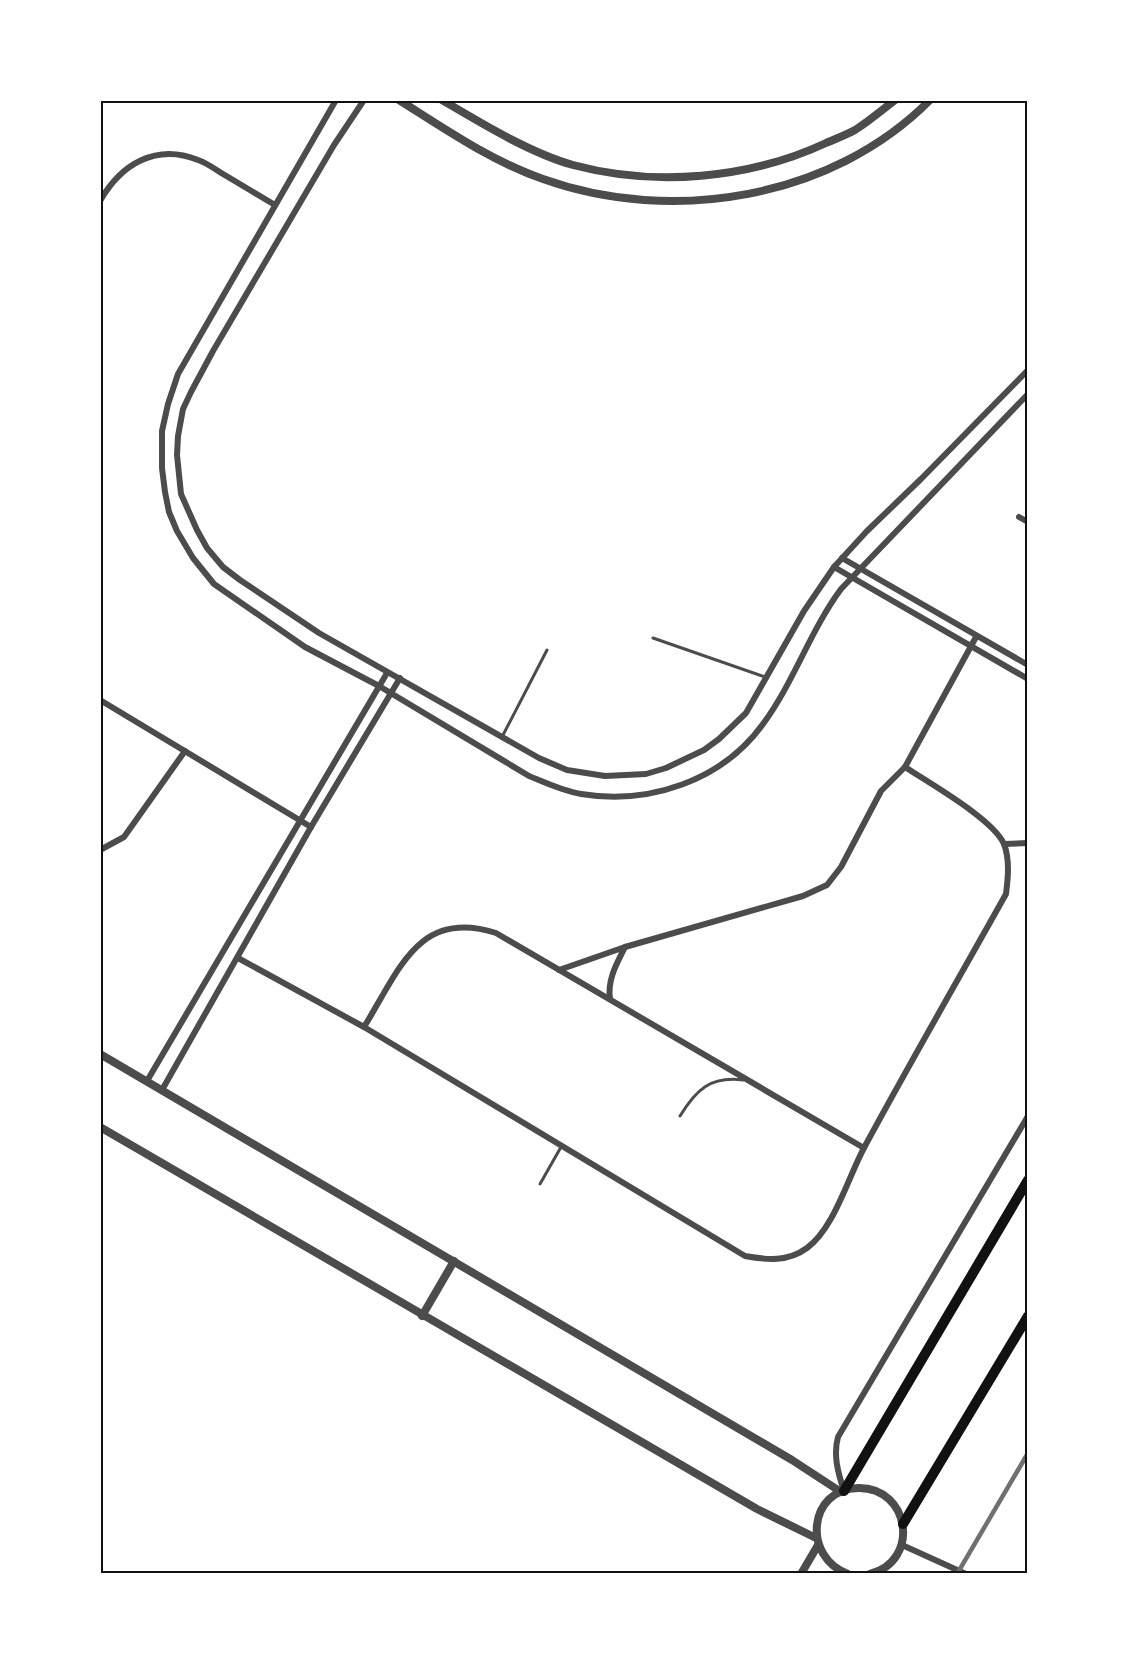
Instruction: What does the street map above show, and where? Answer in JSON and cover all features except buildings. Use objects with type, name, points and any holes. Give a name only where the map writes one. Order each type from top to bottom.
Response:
[{"type":"highway","points":[[842,1491],[1028,1180]]},
{"type":"highway","points":[[903,1524],[1028,1316]]},
{"type":"street","points":[[336,100],[178,374],[162,431],[162,468],[169,512],[193,558],[214,584],[305,647],[379,686],[529,776],[579,793],[632,796],[658,792],[689,782],[718,768],[743,748],[764,723],[832,601],[851,578],[1028,394]]},
{"type":"street","points":[[364,100],[322,166],[196,382],[183,409],[177,455],[181,494],[207,548],[223,567],[240,580],[319,633],[354,651],[387,673],[400,678],[539,758],[567,770],[605,776],[646,774],[666,768],[704,750],[719,740],[746,713],[812,597],[834,567],[1028,370]]},
{"type":"street","points":[[399,100],[467,142],[511,166],[543,179],[594,193],[656,201],[705,200],[754,193],[801,179],[847,160],[886,136],[930,100]]},
{"type":"street","points":[[442,100],[484,125],[572,164],[619,174],[667,177],[716,174],[764,166],[810,151],[854,130],[895,100]]},
{"type":"street","points":[[100,201],[103,189],[120,173],[138,162],[158,155],[179,155],[199,160],[275,205]]},
{"type":"street","points":[[1019,517],[1028,522]]},
{"type":"street","points":[[842,558],[1028,665]]},
{"type":"street","points":[[834,567],[1028,679]]},
{"type":"street","points":[[559,970],[625,947],[803,896],[827,885],[841,867],[881,791],[905,766],[976,637]]},
{"type":"street","points":[[147,1081],[387,673]]},
{"type":"street","points":[[162,1090],[311,827],[400,678]]},
{"type":"street","points":[[100,700],[311,827]]},
{"type":"street","points":[[100,850],[124,837],[184,751]]},
{"type":"street","points":[[238,958],[364,1027],[746,1256],[766,1260],[787,1258],[806,1249],[821,1235],[864,1148],[1006,894],[1008,866],[1004,844],[996,832],[983,820],[905,766]]},
{"type":"street","points":[[1004,844],[1028,843]]},
{"type":"street","points":[[364,1027],[406,960],[419,944],[436,932],[456,926],[477,927],[496,933],[864,1148]]},
{"type":"street","points":[[610,999],[611,979],[625,947]]},
{"type":"street","points":[[100,1054],[842,1491]]},
{"type":"street","points":[[842,1491],[836,1458],[838,1437],[1028,1116]]},
{"type":"street","points":[[100,1127],[756,1509],[817,1541]]},
{"type":"street","points":[[422,1316],[454,1261]]},
{"type":"street","points":[[848,1574],[834,1567],[824,1557],[817,1541],[816,1524],[821,1511],[830,1500],[842,1491],[863,1488],[882,1493],[892,1501],[903,1524],[902,1545],[891,1563],[873,1573]]},
{"type":"street","points":[[801,1574],[817,1541]]},
{"type":"street","points":[[902,1545],[966,1574]]},
{"type":"lane","points":[[653,638],[766,678]]},
{"type":"lane","points":[[502,737],[547,650]]},
{"type":"lane","points":[[680,1116],[692,1096],[704,1087],[732,1078],[748,1080]]},
{"type":"lane","points":[[540,1184],[562,1146]]},
{"type":"railway","points":[[957,1574],[1028,1453]]}]
